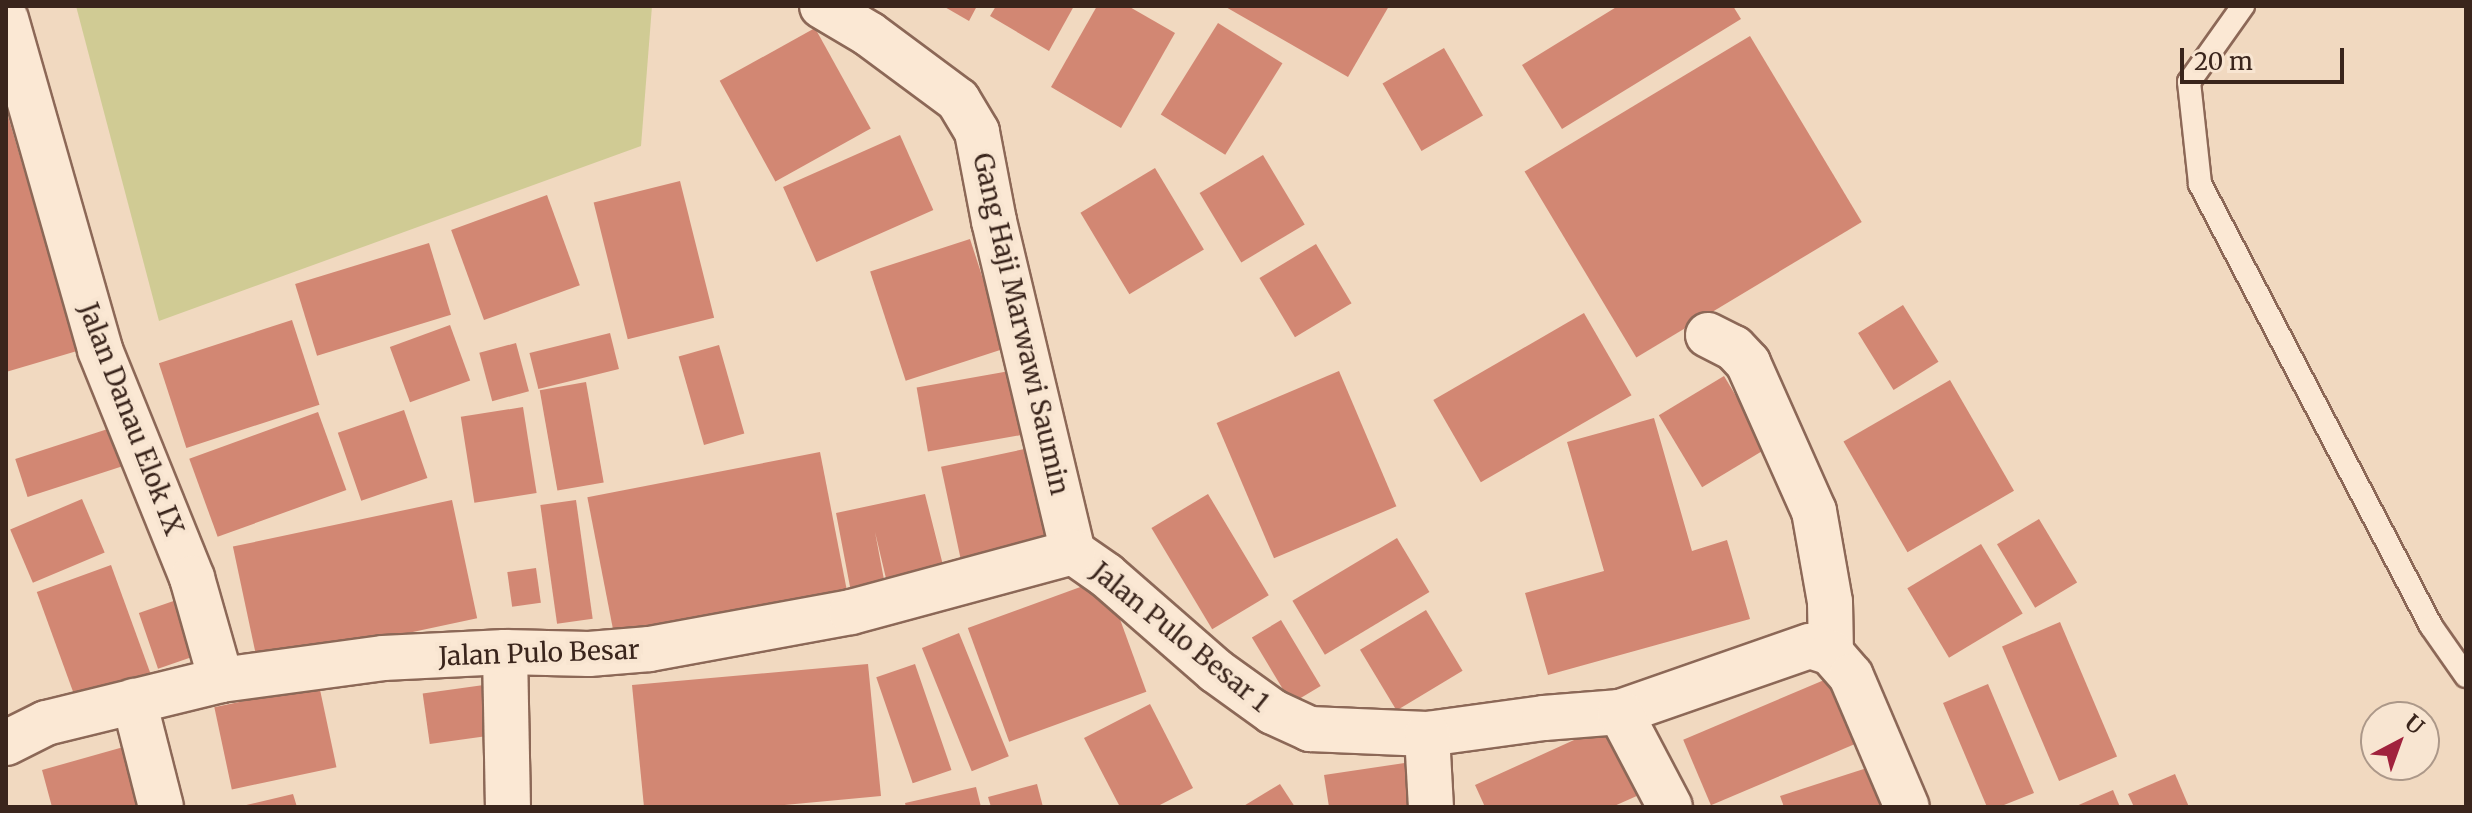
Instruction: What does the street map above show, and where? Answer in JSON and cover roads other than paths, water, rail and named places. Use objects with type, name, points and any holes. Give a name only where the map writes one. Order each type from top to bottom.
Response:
[{"type":"street","name":"Gang Haji Marwawi Saumin","points":[[822,6],[869,34],[958,100],[977,132],[1017,322],[1073,552]]},
{"type":"street","name":"Jalan Danau Elok IX","points":[[6,19],[100,350],[192,578],[221,680]]},
{"type":"street","points":[[1708,335],[1734,348],[1748,363],[1814,511],[1830,602],[1831,653],[1851,676],[1907,807]]},
{"type":"street","name":"Jalan Pulo Besar","points":[[6,743],[46,723],[221,680],[383,658],[505,652],[602,653],[742,634],[851,612],[1073,552]]},
{"type":"street","name":"Jalan Pulo Besar 1","points":[[1073,552],[1106,575],[1177,641],[1290,722],[1310,729],[1427,734],[1544,718],[1620,712],[1810,646],[1831,653]]},
{"type":"street","points":[[505,652],[508,807]]},
{"type":"street","points":[[134,701],[161,807]]},
{"type":"street","points":[[1620,712],[1670,807]]},
{"type":"street","points":[[1427,734],[1431,807]]},
{"type":"lane","points":[[2243,6],[2189,82],[2200,184],[2431,626],[2466,676]]}]
